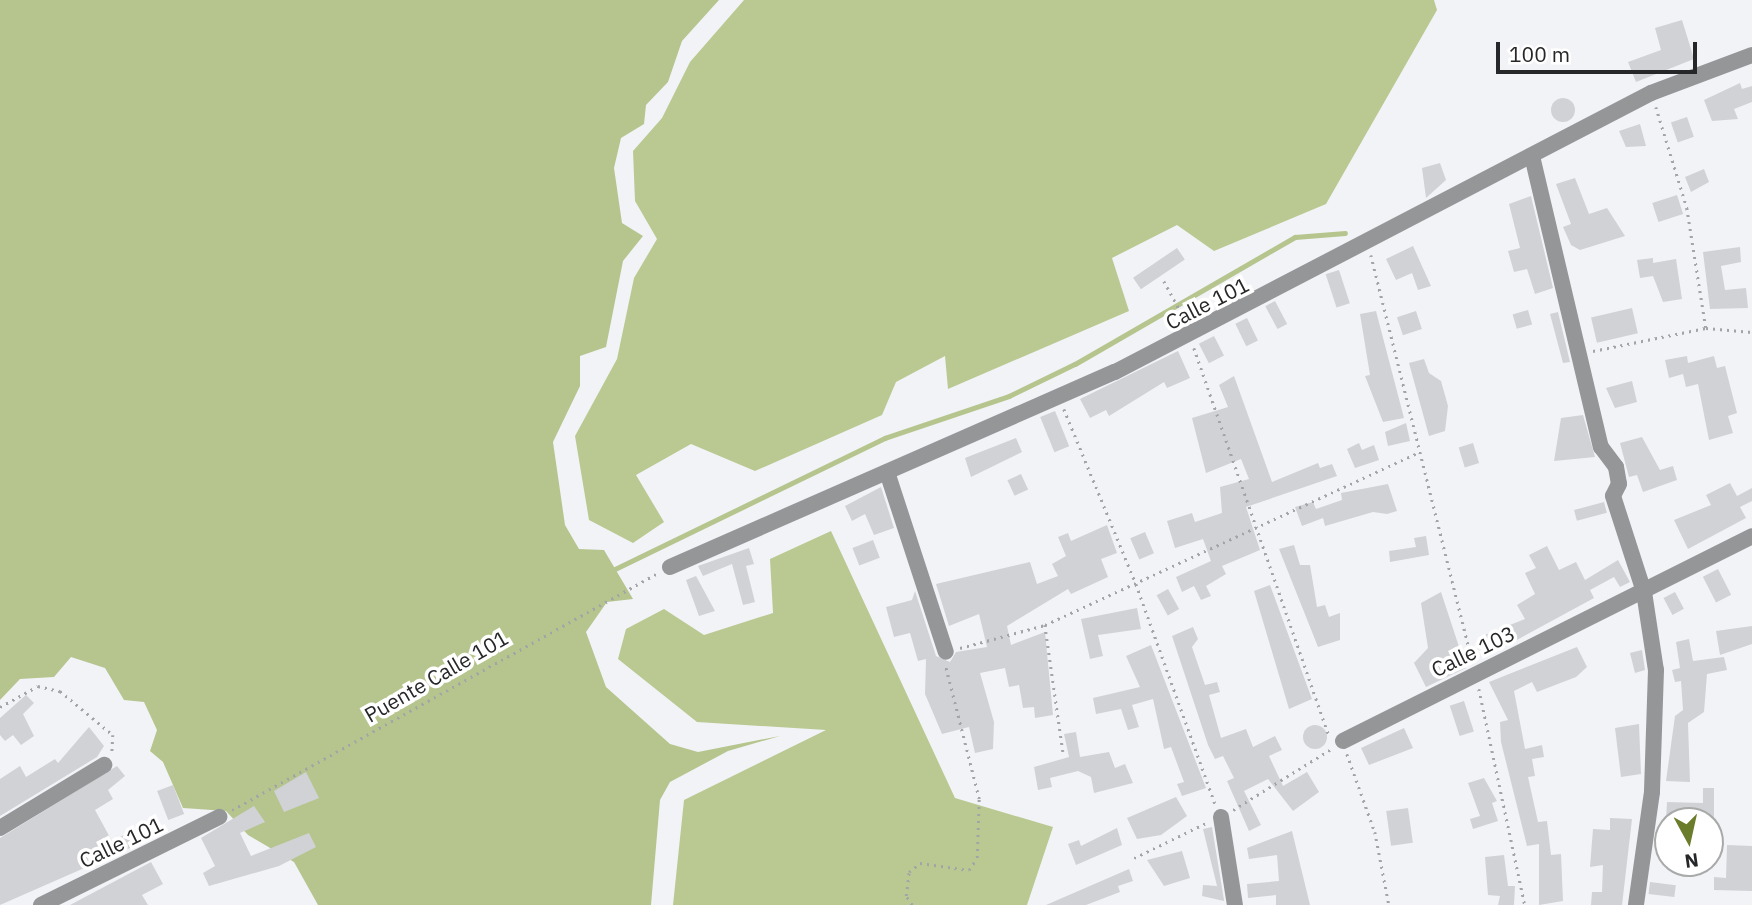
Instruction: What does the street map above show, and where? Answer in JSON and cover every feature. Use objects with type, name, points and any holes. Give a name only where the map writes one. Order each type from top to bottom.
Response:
[{"type":"street","name":"Calle 101","points":[[670,567],[1059,398],[1368,246],[1651,93],[1752,55]]},
{"type":"street","points":[[1532,156],[1583,353],[1601,447],[1616,467],[1619,484],[1613,496],[1644,592],[1657,700],[1636,905]]},
{"type":"street","points":[[887,472],[946,652]]},
{"type":"street","name":"Calle 103","points":[[1338,744],[1475,671],[1644,592],[1752,536]]},
{"type":"street","points":[[0,828],[104,765]]},
{"type":"street","name":"Calle 101","points":[[41,905],[219,817]]},
{"type":"street","points":[[1221,817],[1235,905]]},
{"type":"path","points":[[1651,93],[1687,208],[1706,328]]},
{"type":"path","points":[[1368,246],[1475,671],[1525,905]]},
{"type":"path","points":[[1164,281],[1184,315]]},
{"type":"path","points":[[1583,353],[1706,328],[1752,332]]},
{"type":"path","points":[[1189,335],[1338,744],[1375,832],[1389,905]]},
{"type":"path","points":[[1059,398],[1136,584],[1221,817]]},
{"type":"path","points":[[912,905],[906,896],[909,872],[920,863],[969,870],[977,858],[979,799],[946,652],[1045,625],[1420,452]]},
{"type":"path","name":"Puente Calle 101","points":[[219,817],[670,567]]},
{"type":"path","points":[[1045,625],[1063,752]]},
{"type":"path","points":[[0,707],[38,686],[60,691],[113,735],[114,752],[104,765]]},
{"type":"path","points":[[1134,858],[1221,817],[1338,744]]},
{"type":"shaded area","points":[[0,0],[719,0],[682,41],[668,82],[646,105],[644,124],[621,138],[614,168],[622,223],[643,236],[623,261],[606,347],[580,356],[580,386],[553,442],[565,525],[579,549],[604,550],[633,599],[607,602],[586,632],[606,687],[670,744],[698,752],[780,736],[728,751],[670,782],[660,800],[651,905],[318,905],[294,862],[248,835],[226,811],[183,808],[163,762],[150,751],[157,730],[144,702],[124,700],[105,668],[71,657],[54,677],[20,679],[0,700]]},
{"type":"shaded area","points":[[744,0],[1434,0],[1437,10],[1326,204],[1214,251],[1177,225],[1112,258],[1129,311],[948,389],[945,356],[896,382],[882,415],[755,471],[691,444],[636,475],[664,522],[633,543],[589,520],[575,436],[617,359],[634,278],[657,239],[635,201],[633,151],[662,118],[690,62]]},
{"type":"shaded area","points":[[831,531],[955,798],[1053,827],[1027,905],[673,905],[684,800],[826,730],[697,722],[618,659],[626,629],[664,609],[704,635],[773,613],[770,559]]},
{"type":"building","points":[[1682,20],[1694,59],[1636,82],[1628,62],[1661,50],[1655,28]]},
{"type":"building","points":[[1740,83],[1742,89],[1752,86],[1752,102],[1734,109],[1738,119],[1712,121],[1704,100]]},
{"type":"building","points":[[1563,98],[1572,101],[1575,110],[1572,119],[1563,122],[1554,119],[1551,110],[1554,101]]},
{"type":"building","points":[[1687,117],[1694,137],[1678,142],[1671,123]]},
{"type":"building","points":[[1640,124],[1646,146],[1626,147],[1619,131]]},
{"type":"building","points":[[1440,163],[1446,180],[1426,198],[1422,168]]},
{"type":"building","points":[[1704,169],[1709,182],[1691,192],[1685,177]]},
{"type":"building","points":[[1575,178],[1589,214],[1607,208],[1625,236],[1580,250],[1571,245],[1563,227],[1571,224],[1556,184]]},
{"type":"building","points":[[1677,195],[1683,214],[1658,222],[1652,203]]},
{"type":"building","points":[[1531,196],[1553,288],[1535,294],[1527,269],[1514,272],[1508,251],[1520,248],[1509,204]]},
{"type":"building","points":[[1413,246],[1431,286],[1418,290],[1412,273],[1396,280],[1386,259]]},
{"type":"building","points":[[1740,247],[1741,262],[1721,266],[1725,290],[1746,288],[1748,308],[1710,309],[1703,252]]},
{"type":"building","points":[[1177,248],[1185,260],[1141,289],[1133,278]]},
{"type":"building","points":[[1653,258],[1653,263],[1676,259],[1682,299],[1663,302],[1653,276],[1640,278],[1637,260]]},
{"type":"building","points":[[1339,270],[1350,303],[1337,308],[1326,274]]},
{"type":"building","points":[[1275,301],[1287,324],[1277,329],[1265,306]]},
{"type":"building","points":[[1632,308],[1638,333],[1597,343],[1591,317]]},
{"type":"building","points":[[1528,310],[1532,324],[1517,329],[1513,314]]},
{"type":"building","points":[[1376,311],[1404,418],[1383,422],[1365,376],[1370,375],[1360,314]]},
{"type":"building","points":[[1416,311],[1422,329],[1403,335],[1397,317]]},
{"type":"building","points":[[1558,312],[1570,362],[1563,363],[1550,314]]},
{"type":"building","points":[[1247,318],[1258,340],[1246,346],[1235,324]]},
{"type":"building","points":[[1214,336],[1224,356],[1209,363],[1199,344]]},
{"type":"building","points":[[1178,351],[1190,378],[1167,388],[1164,382],[1109,416],[1106,410],[1090,418],[1080,399]]},
{"type":"building","points":[[1687,356],[1688,363],[1714,356],[1717,368],[1725,366],[1737,413],[1728,416],[1733,433],[1709,440],[1698,384],[1686,387],[1683,374],[1669,378],[1665,360]]},
{"type":"building","points":[[1424,359],[1429,373],[1441,381],[1448,406],[1445,431],[1429,436],[1409,363]]},
{"type":"building","points":[[1234,376],[1272,482],[1318,463],[1320,468],[1332,464],[1337,476],[1246,507],[1260,550],[1222,566],[1226,574],[1206,586],[1211,596],[1201,600],[1194,586],[1182,592],[1176,577],[1211,561],[1203,539],[1175,548],[1167,521],[1192,513],[1195,522],[1222,513],[1220,487],[1249,479],[1241,459],[1206,473],[1192,418],[1228,407],[1219,385]]},
{"type":"building","points":[[1632,381],[1637,402],[1615,408],[1606,388]]},
{"type":"building","points":[[1055,411],[1069,446],[1054,452],[1040,417]]},
{"type":"building","points":[[1583,415],[1595,457],[1554,461],[1561,418]]},
{"type":"building","points":[[1406,423],[1410,441],[1388,446],[1385,432]]},
{"type":"building","points":[[1642,437],[1660,470],[1673,466],[1677,480],[1643,492],[1637,475],[1629,477],[1620,443]]},
{"type":"building","points":[[1016,438],[1022,452],[971,477],[965,458]]},
{"type":"building","points":[[1359,443],[1362,450],[1374,445],[1379,460],[1355,468],[1347,449]]},
{"type":"building","points":[[1473,443],[1479,463],[1465,467],[1459,447]]},
{"type":"building","points":[[1021,474],[1028,489],[1015,496],[1007,480]]},
{"type":"building","points":[[1730,483],[1737,496],[1752,488],[1752,501],[1740,507],[1746,518],[1688,549],[1674,520],[1711,505],[1706,495]]},
{"type":"building","points":[[1388,484],[1397,511],[1387,514],[1373,512],[1325,526],[1323,518],[1302,526],[1295,507],[1313,502],[1316,509],[1342,500],[1341,493]]},
{"type":"building","points":[[881,487],[894,528],[874,535],[865,514],[852,521],[845,506]]},
{"type":"building","points":[[1604,502],[1607,513],[1577,521],[1574,510]]},
{"type":"building","points":[[1107,525],[1117,553],[1101,559],[1108,577],[1071,594],[1068,589],[1007,626],[1011,645],[1045,632],[1053,715],[1035,718],[1034,707],[1023,708],[1019,685],[1009,687],[1005,668],[980,673],[994,722],[993,749],[975,753],[969,727],[942,734],[925,694],[926,659],[918,661],[910,633],[894,637],[886,607],[912,600],[915,591],[936,656],[950,662],[956,652],[987,647],[979,614],[949,626],[936,584],[1030,562],[1037,584],[1058,576],[1052,564],[1066,556],[1058,537],[1068,533],[1071,541]]},
{"type":"building","points":[[1145,532],[1154,553],[1139,559],[1130,538]]},
{"type":"building","points":[[1426,536],[1429,555],[1390,562],[1389,551],[1416,547],[1414,538]]},
{"type":"building","points":[[873,540],[880,558],[859,566],[852,548]]},
{"type":"building","points":[[1294,545],[1300,565],[1310,565],[1317,607],[1325,605],[1329,617],[1340,613],[1340,640],[1318,647],[1279,549]]},
{"type":"building","points":[[1547,546],[1559,570],[1576,562],[1585,580],[1618,560],[1630,582],[1620,587],[1614,577],[1590,590],[1594,598],[1491,654],[1482,636],[1525,619],[1517,605],[1535,594],[1525,573],[1536,568],[1529,555]]},
{"type":"building","points":[[749,548],[754,564],[746,566],[755,602],[743,605],[732,564],[703,576],[698,566]]},
{"type":"building","points":[[1718,569],[1731,595],[1716,603],[1703,577]]},
{"type":"building","points":[[696,576],[715,611],[699,616],[686,580]]},
{"type":"building","points":[[1270,585],[1312,699],[1289,709],[1254,591]]},
{"type":"building","points":[[1168,589],[1179,609],[1168,615],[1157,595]]},
{"type":"building","points":[[1441,592],[1466,668],[1426,687],[1414,663],[1428,648],[1421,603]]},
{"type":"building","points":[[1675,592],[1684,609],[1672,615],[1664,598]]},
{"type":"building","points":[[1137,608],[1141,629],[1098,635],[1103,656],[1090,659],[1081,619]]},
{"type":"building","points":[[1752,626],[1752,644],[1720,655],[1716,631]]},
{"type":"building","points":[[1193,627],[1198,639],[1192,647],[1205,685],[1217,682],[1220,692],[1209,695],[1221,738],[1246,729],[1253,747],[1275,736],[1282,750],[1269,756],[1283,786],[1307,772],[1319,792],[1293,811],[1268,779],[1244,791],[1261,825],[1249,831],[1227,781],[1234,778],[1223,756],[1215,759],[1208,745],[1172,636]]},
{"type":"building","points":[[1689,639],[1693,661],[1724,657],[1727,670],[1707,674],[1704,712],[1688,723],[1690,782],[1666,781],[1675,716],[1683,710],[1681,681],[1675,682],[1672,670],[1680,668],[1676,642]]},
{"type":"building","points":[[1151,645],[1206,788],[1182,796],[1177,784],[1184,782],[1171,747],[1164,749],[1153,699],[1132,705],[1139,727],[1128,730],[1121,709],[1096,714],[1093,698],[1140,687],[1126,656]]},
{"type":"building","points":[[1577,647],[1587,667],[1576,677],[1537,692],[1532,682],[1514,691],[1525,749],[1542,745],[1544,757],[1532,759],[1535,776],[1528,777],[1538,822],[1547,821],[1551,855],[1561,854],[1563,901],[1539,905],[1539,844],[1527,846],[1501,742],[1500,722],[1508,720],[1489,682]]},
{"type":"building","points":[[1642,650],[1645,670],[1635,673],[1630,653]]},
{"type":"building","points":[[26,695],[34,703],[23,714],[34,736],[21,745],[13,735],[5,741],[0,735],[0,718]]},
{"type":"building","points":[[1464,701],[1474,731],[1460,736],[1450,706]]},
{"type":"building","points":[[1639,724],[1641,774],[1621,777],[1615,728]]},
{"type":"building","points":[[1315,725],[1323,729],[1327,737],[1323,745],[1315,749],[1307,745],[1303,737],[1307,729]]},
{"type":"building","points":[[89,727],[104,746],[97,757],[0,816],[0,779],[20,766],[26,777],[55,759],[58,763]]},
{"type":"building","points":[[1404,728],[1413,748],[1369,765],[1361,748]]},
{"type":"building","points":[[1076,732],[1080,757],[1109,752],[1115,768],[1125,764],[1133,783],[1094,793],[1091,777],[1078,771],[1050,778],[1052,787],[1038,790],[1034,767],[1069,757],[1064,734]]},
{"type":"building","points":[[117,766],[125,776],[108,790],[113,799],[95,810],[112,841],[148,823],[155,837],[0,905],[0,838]]},
{"type":"building","points":[[306,772],[319,798],[284,812],[274,791]]},
{"type":"building","points":[[1484,778],[1497,801],[1492,803],[1498,821],[1473,829],[1470,819],[1480,816],[1468,783]]},
{"type":"building","points":[[173,785],[184,814],[168,820],[157,791]]},
{"type":"building","points":[[1703,788],[1714,788],[1714,807],[1667,807],[1667,802],[1703,803]]},
{"type":"building","points":[[1176,797],[1187,816],[1161,835],[1137,839],[1127,818]]},
{"type":"building","points":[[254,806],[265,822],[240,833],[251,856],[309,833],[316,847],[279,866],[209,886],[203,873],[215,866],[201,838]]},
{"type":"building","points":[[1408,808],[1413,843],[1391,846],[1386,811]]},
{"type":"building","points":[[1610,818],[1632,819],[1622,905],[1591,905],[1592,892],[1602,892],[1603,865],[1590,867],[1593,829],[1610,830]]},
{"type":"building","points":[[1212,827],[1224,901],[1202,896],[1203,885],[1217,886],[1203,829]]},
{"type":"building","points":[[1117,828],[1122,845],[1076,865],[1068,844],[1079,840],[1081,846]]},
{"type":"building","points":[[1292,831],[1310,905],[1276,905],[1276,895],[1248,898],[1247,884],[1279,881],[1277,855],[1249,859],[1247,848]]},
{"type":"building","points":[[1727,845],[1752,846],[1752,891],[1714,890],[1714,877],[1726,878]]},
{"type":"building","points":[[1182,851],[1190,878],[1164,886],[1147,860]]},
{"type":"building","points":[[1504,855],[1508,886],[1515,886],[1514,905],[1498,905],[1500,896],[1488,895],[1485,857]]},
{"type":"building","points":[[151,862],[163,884],[142,895],[148,905],[70,905]]},
{"type":"building","points":[[1129,869],[1133,881],[1118,886],[1120,892],[1086,905],[1046,905]]},
{"type":"building","points":[[1650,882],[1676,885],[1674,897],[1649,894]]},
{"type":"waterway","points":[[615,569],[885,438],[1009,396],[1075,364],[1295,237],[1345,233]]}]
